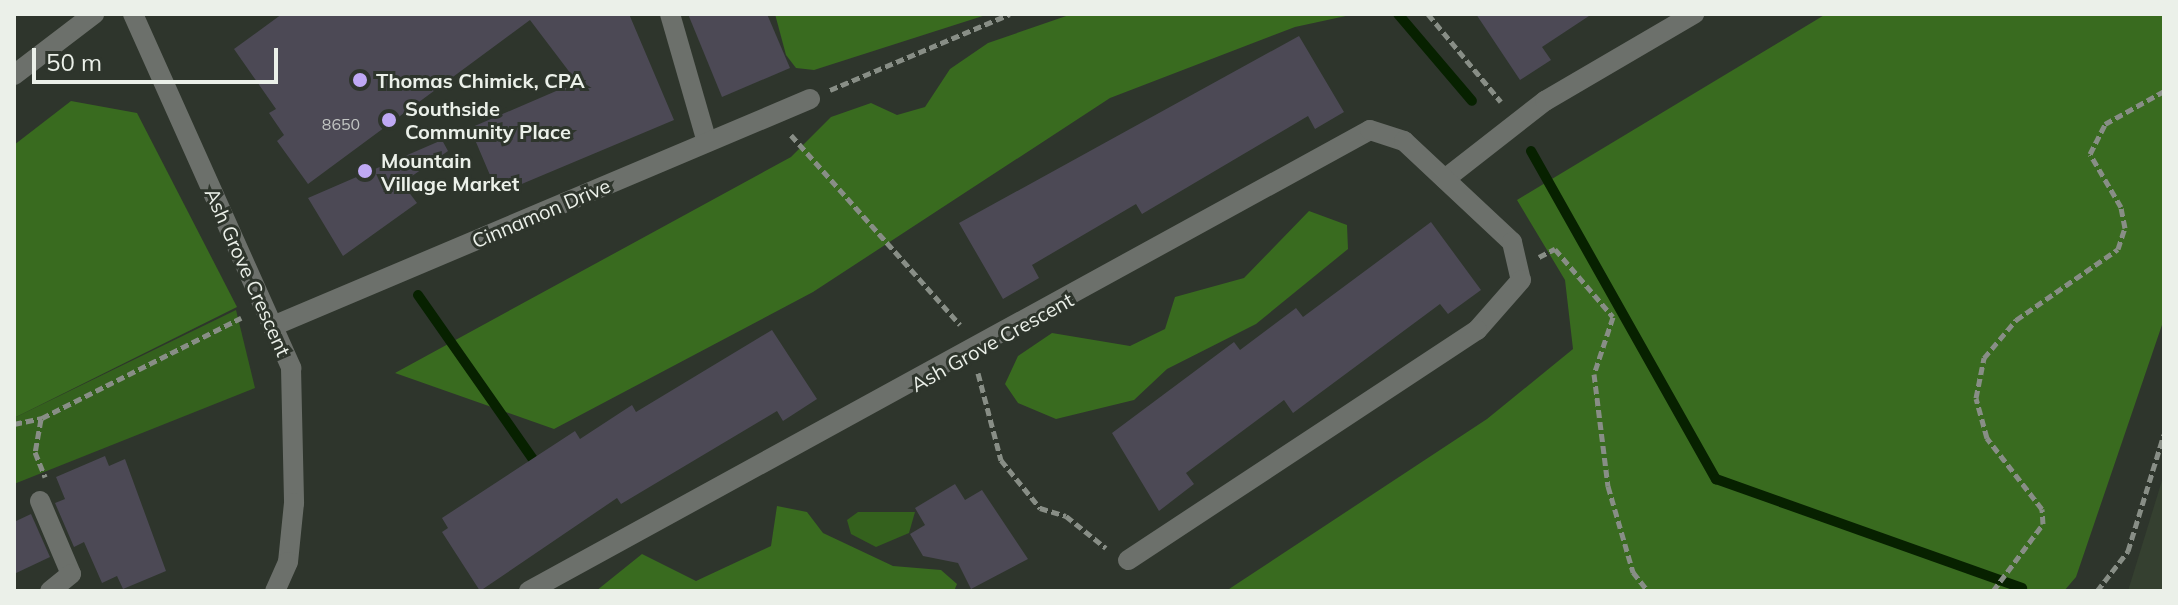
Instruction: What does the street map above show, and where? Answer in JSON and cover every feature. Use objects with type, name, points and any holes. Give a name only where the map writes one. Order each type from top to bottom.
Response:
[{"type":"street","points":[[14,75],[94,14]]},
{"type":"street","name":"Ash Grove Crescent","points":[[133,14],[291,368],[298,436],[288,562],[275,591]]},
{"type":"street","points":[[670,14],[707,142]]},
{"type":"street","points":[[1445,179],[1517,123],[1694,14]]},
{"type":"street","name":"Cinnamon Drive","points":[[273,326],[810,99]]},
{"type":"street","name":"Ash Grove Crescent","points":[[529,591],[1370,130],[1404,141],[1445,179],[1512,242],[1518,268]]},
{"type":"street","points":[[1128,560],[1477,330],[1521,280],[1518,268]]},
{"type":"street","points":[[40,501],[71,574],[50,591]]},
{"type":"path","points":[[1428,14],[1517,123]]},
{"type":"path","points":[[810,99],[1007,15]]},
{"type":"path","points":[[1993,591],[2043,524],[2042,509],[1987,438],[1976,398],[1984,358],[2016,320],[2118,249],[2125,228],[2121,207],[2090,154],[2105,124],[2164,91]]},
{"type":"path","points":[[770,115],[963,329]]},
{"type":"path","points":[[1518,268],[1555,249],[1613,317],[1594,374],[1599,416],[1608,486],[1633,572],[1648,591]]},
{"type":"path","points":[[14,424],[42,418],[241,318]]},
{"type":"path","points":[[977,367],[1001,460],[1040,508],[1066,516],[1128,560]]},
{"type":"path","points":[[40,501],[45,477],[35,452],[42,418]]},
{"type":"path","points":[[2097,591],[2128,551],[2164,434]]},
{"type":"shaded area","points":[[2164,474],[2164,591],[2128,591]]},
{"type":"green space","points":[[775,14],[989,14],[814,70],[796,68],[786,55]]},
{"type":"green space","points":[[1072,14],[1355,14],[1295,27],[1110,98],[813,292],[554,429],[395,373],[791,157],[831,117],[871,103],[897,115],[925,107],[950,69],[988,43]]},
{"type":"green space","points":[[1826,14],[2164,14],[2164,319],[2076,577],[2064,591],[1226,591],[1487,419],[1573,349],[1565,280],[1517,200]]},
{"type":"green space","points":[[71,101],[137,113],[237,307],[14,418],[14,145]]},
{"type":"green space","points":[[1309,211],[1347,225],[1348,249],[1256,324],[1167,369],[1134,400],[1056,419],[1018,403],[1005,384],[1018,356],[1052,333],[1130,346],[1165,329],[1175,297],[1244,278]]},
{"type":"green space","points":[[236,310],[255,388],[14,484],[14,418]]},
{"type":"green space","points":[[777,506],[807,512],[823,533],[893,566],[941,570],[957,584],[954,591],[596,591],[642,554],[696,581],[771,546]]},
{"type":"green space","points":[[858,512],[915,512],[909,533],[876,547],[851,534],[847,520]]},
{"type":"building","points":[[282,14],[629,14],[674,120],[498,194],[470,128],[577,82],[530,20],[308,184],[277,141],[284,135],[269,113],[276,109],[234,49]]},
{"type":"building","points":[[688,14],[767,14],[790,68],[722,97]]},
{"type":"building","points":[[1476,14],[1592,14],[1542,47],[1551,60],[1520,80]]},
{"type":"building","points":[[1299,36],[1344,112],[1315,129],[1308,116],[1142,214],[1136,204],[1032,265],[1039,278],[1003,299],[959,223]]},
{"type":"building","points":[[442,140],[448,151],[402,183],[417,203],[343,256],[308,198]]},
{"type":"building","points":[[1431,222],[1481,290],[1448,314],[1440,304],[1293,413],[1284,400],[1186,473],[1194,484],[1159,511],[1112,433],[1234,342],[1240,350],[1296,308],[1303,317]]},
{"type":"building","points":[[772,330],[817,399],[783,421],[777,411],[621,504],[617,498],[480,591],[442,532],[448,528],[442,518],[575,431],[580,439],[632,405],[636,412]]},
{"type":"building","points":[[105,456],[109,466],[125,459],[166,571],[123,589],[117,576],[102,583],[84,542],[74,547],[55,503],[65,499],[56,477]]},
{"type":"building","points":[[955,484],[965,500],[982,490],[1028,559],[971,589],[958,563],[923,556],[910,534],[925,525],[915,508]]},
{"type":"building","points":[[31,514],[50,557],[14,574],[14,522]]},
{"type":"waterway","points":[[1398,14],[1472,101]]},
{"type":"waterway","points":[[1531,151],[1716,479],[2022,588]]},
{"type":"waterway","points":[[418,295],[539,468]]},
{"type":"place","name":"Thomas Chimick, CPA","points":[[360,80]]},
{"type":"place","name":"Southside Community Place","points":[[389,120]]},
{"type":"place","name":"Mountain Village Market","points":[[365,171]]}]
